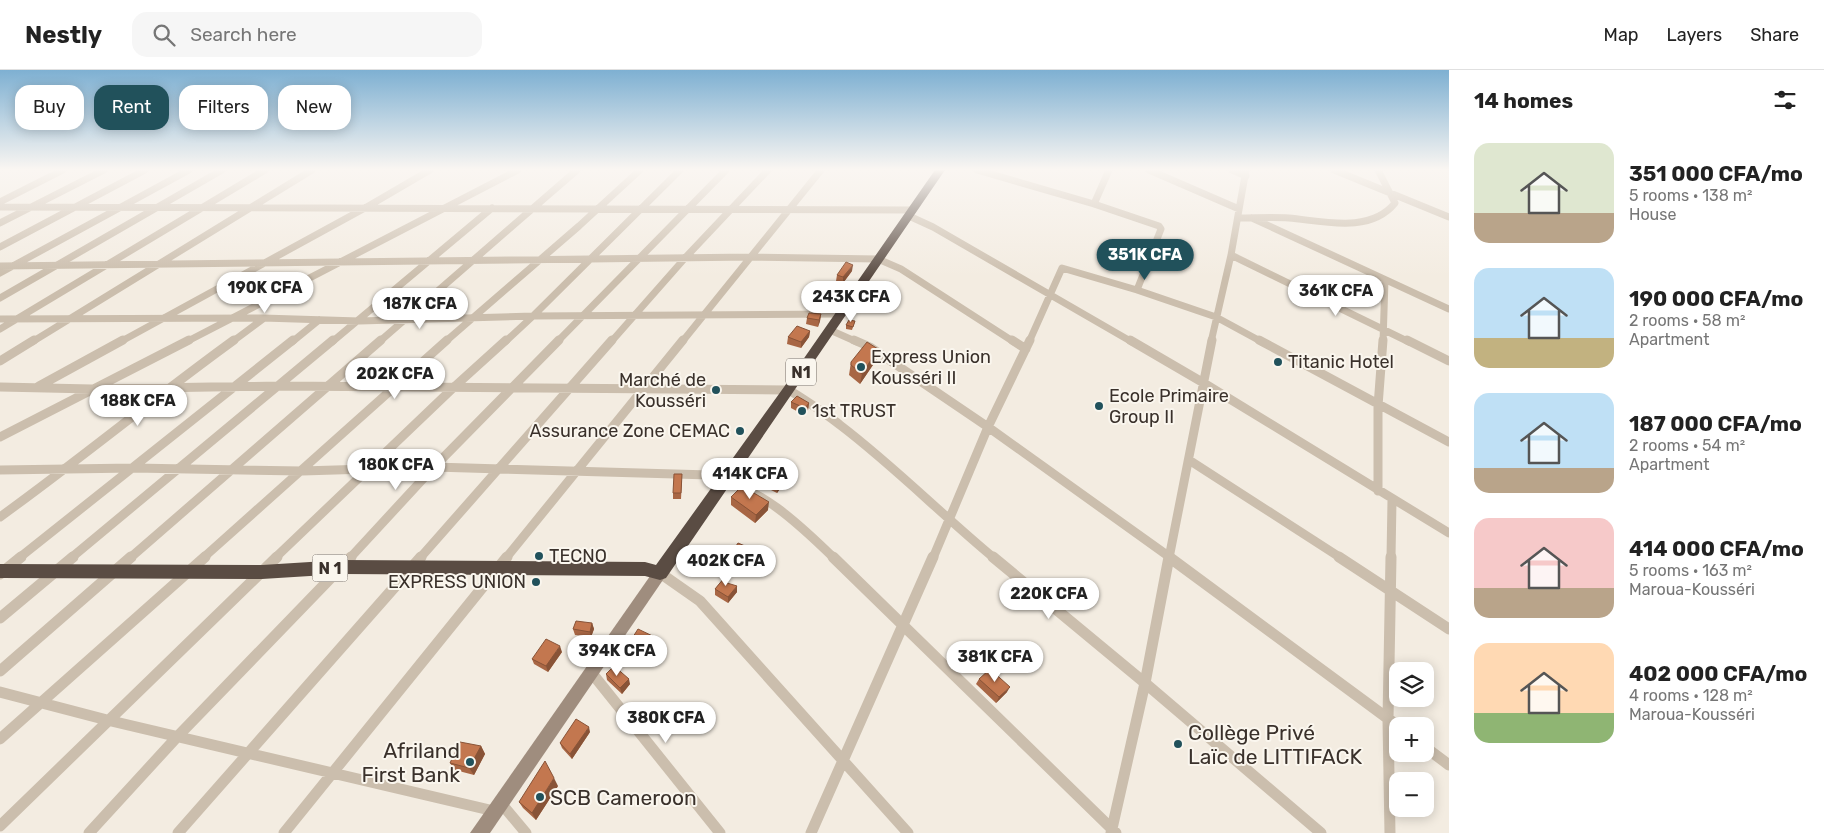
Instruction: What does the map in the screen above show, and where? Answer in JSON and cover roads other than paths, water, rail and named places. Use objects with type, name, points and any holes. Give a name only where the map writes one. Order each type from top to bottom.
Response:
[{"type":"highway","name":"N1","points":[[660,573],[790,390],[916,206]]},
{"type":"highway","name":"N 1","points":[[2,572],[59,570],[262,572],[342,567],[412,567],[645,569],[660,573]]},
{"type":"street","points":[[0,223],[34,206]]},
{"type":"street","points":[[0,247],[78,206]]},
{"type":"street","points":[[0,273],[123,206]]},
{"type":"street","points":[[37,388],[369,206]]},
{"type":"street","points":[[0,436],[232,319],[449,206]]},
{"type":"street","points":[[0,671],[537,206]]},
{"type":"street","points":[[0,739],[470,319],[601,206]]},
{"type":"street","points":[[0,826],[107,720],[453,388],[533,316],[643,206]]},
{"type":"street","points":[[89,833],[177,737],[342,567],[434,468],[690,206]]},
{"type":"street","points":[[178,833],[498,469],[636,316],[685,258],[735,206]]},
{"type":"street","points":[[284,833],[793,206]]},
{"type":"street","points":[[1099,206],[1161,227],[1137,290]]},
{"type":"street","points":[[1221,206],[1252,218],[1449,309]]},
{"type":"street","points":[[1113,832],[1170,558],[1202,382],[1231,255],[1240,206]]},
{"type":"street","points":[[1252,218],[1287,218],[1332,223],[1369,219],[1388,212],[1394,206]]},
{"type":"street","points":[[1421,206],[1449,217]]},
{"type":"street","points":[[0,207],[688,208],[911,213],[1202,382],[1392,500],[1449,533]]},
{"type":"street","points":[[0,298],[156,207]]},
{"type":"street","points":[[0,329],[202,207]]},
{"type":"street","points":[[0,361],[248,207]]},
{"type":"street","points":[[0,618],[359,321],[492,208]]},
{"type":"street","points":[[1231,255],[1449,361]]},
{"type":"street","points":[[0,266],[159,263],[472,262],[751,257],[878,259],[901,269],[1026,349]]},
{"type":"street","points":[[811,833],[950,521],[988,427],[1051,296],[1060,269],[1063,267],[1216,317],[1378,406],[1449,442]]},
{"type":"street","points":[[1378,491],[1378,406],[1384,328],[1385,280]]},
{"type":"street","points":[[0,319],[160,320],[263,318],[359,321],[533,316],[842,314]]},
{"type":"street","points":[[0,517],[67,469],[169,387],[263,318]]},
{"type":"street","points":[[2,572],[319,320]]},
{"type":"street","points":[[830,330],[870,347],[988,427],[1170,558],[1388,719]]},
{"type":"street","points":[[0,388],[233,388],[279,386],[512,390],[645,388],[790,390],[839,424],[891,467],[950,521],[1145,683],[1321,833]]},
{"type":"street","points":[[1189,460],[1449,629]]},
{"type":"street","points":[[0,470],[134,468],[231,471],[434,468],[710,475],[726,478],[759,493],[800,525],[1113,832]]},
{"type":"street","points":[[1390,833],[1388,719],[1392,500]]},
{"type":"street","points":[[479,833],[660,573],[700,602],[908,833]]},
{"type":"street","points":[[591,672],[720,833]]},
{"type":"street","points":[[0,692],[247,754],[497,806],[526,833]]},
{"type":"street","points":[[1434,754],[1449,765]]},
{"type":"place","name":"Titanic Hotel","points":[[1278,362]]},
{"type":"place","name":"Express Union Kousséri II","points":[[861,367]]},
{"type":"place","name":"Marché de Kousséri","points":[[716,390]]},
{"type":"place","name":"Ecole Primaire Group II","points":[[1099,406]]},
{"type":"place","name":"1st TRUST","points":[[802,411]]},
{"type":"place","name":"Assurance Zone CEMAC","points":[[740,431]]},
{"type":"place","name":"TECNO","points":[[539,556]]},
{"type":"place","name":"EXPRESS UNION","points":[[536,582]]},
{"type":"place","name":"Collège Privé Laïc de LITTIFACK","points":[[1178,744]]},
{"type":"place","name":"Afriland First Bank","points":[[470,762]]},
{"type":"place","name":"SCB Cameroon","points":[[540,797]]}]
